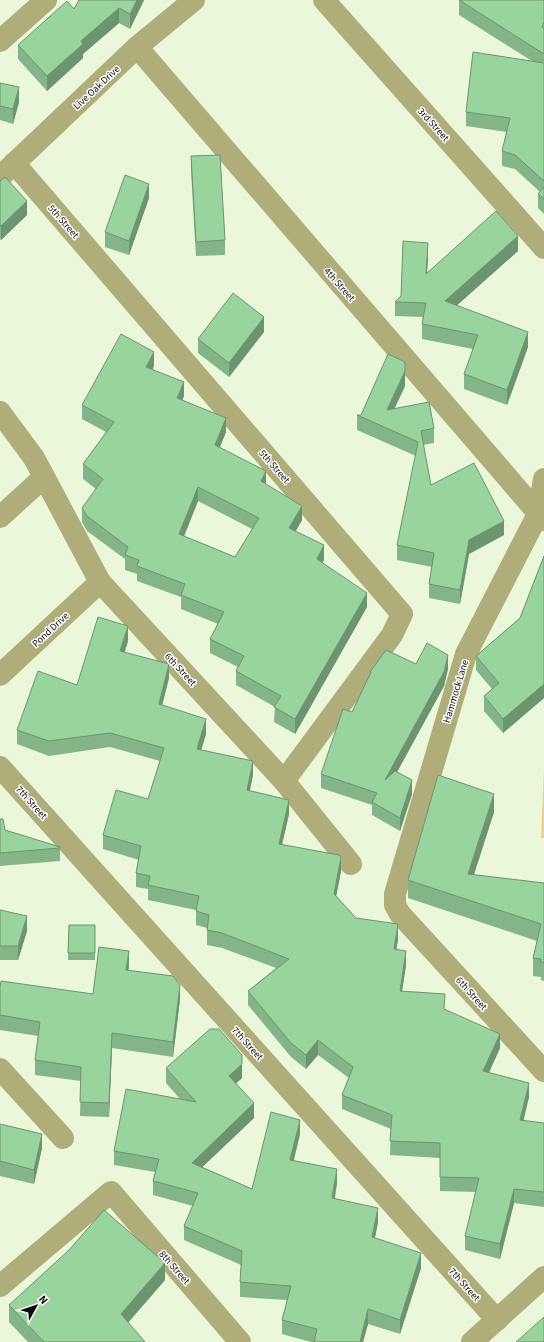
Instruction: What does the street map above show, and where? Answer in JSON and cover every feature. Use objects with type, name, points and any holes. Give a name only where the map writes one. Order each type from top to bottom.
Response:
[{"type":"street","points":[[0,41],[46,0]]},
{"type":"street","name":"Live Oak Drive","points":[[7,170],[137,47],[194,0]]},
{"type":"street","name":"3rd Street","points":[[324,0],[544,248]]},
{"type":"street","name":"4th Street","points":[[137,47],[541,517]]},
{"type":"street","name":"5th Street","points":[[7,170],[402,614],[392,635],[284,781]]},
{"type":"street","points":[[0,412],[39,468],[0,517]]},
{"type":"street","name":"6th Street","points":[[39,468],[100,582],[284,781],[351,864]]},
{"type":"street","name":"Hammock Lane","points":[[400,914],[395,905],[395,894],[466,654],[541,517],[544,479]]},
{"type":"street","name":"Pond Drive","points":[[0,675],[100,582]]},
{"type":"street","name":"7th Street","points":[[0,767],[497,1320]]},
{"type":"street","name":"6th Street","points":[[400,914],[544,1072]]},
{"type":"street","points":[[0,1069],[63,1138]]},
{"type":"street","name":"8th Street","points":[[0,1286],[111,1192],[240,1342]]},
{"type":"street","points":[[472,1342],[544,1278]]},
{"type":"shaded area","points":[[544,768],[544,838],[541,838]]},
{"type":"building","points":[[79,0],[137,0],[130,14],[119,8],[81,41],[83,44],[47,76],[18,45],[67,1],[74,9]]},
{"type":"building","points":[[459,0],[544,0],[544,22],[542,27],[544,28],[544,54]]},
{"type":"building","points":[[473,52],[544,63],[544,181],[515,155],[502,151],[510,118],[466,112]]},
{"type":"building","points":[[0,83],[19,87],[13,109],[0,106]]},
{"type":"building","points":[[220,155],[225,240],[196,242],[191,156]]},
{"type":"building","points":[[125,175],[149,184],[129,241],[105,232]]},
{"type":"building","points":[[5,177],[27,201],[1,226],[0,181]]},
{"type":"building","points":[[544,187],[544,199],[538,194]]},
{"type":"building","points":[[496,211],[518,236],[445,301],[528,332],[507,390],[464,374],[478,335],[422,324],[426,303],[395,302],[401,296],[403,241],[428,243],[426,274]]},
{"type":"building","points":[[233,293],[264,317],[229,363],[198,339]]},
{"type":"building","points":[[121,334],[154,352],[146,367],[184,382],[177,398],[226,418],[215,445],[266,471],[261,481],[302,506],[289,528],[324,545],[317,559],[367,593],[295,719],[274,707],[281,696],[236,671],[244,656],[210,639],[224,612],[181,595],[185,584],[137,566],[139,560],[125,555],[128,547],[87,516],[82,508],[103,479],[83,464],[114,422],[82,405]],"holes":[[[198,487],[259,518],[235,557],[179,534]]]},
{"type":"building","points":[[388,354],[405,363],[405,371],[387,410],[429,402],[434,428],[421,431],[431,485],[474,463],[504,521],[469,540],[460,590],[429,584],[434,553],[397,545],[418,442],[357,415],[361,415]]},
{"type":"building","points":[[544,556],[544,684],[503,719],[484,696],[499,683],[476,656],[520,618]]},
{"type":"building","points":[[98,617],[128,626],[120,651],[169,664],[159,704],[206,719],[197,749],[253,761],[247,790],[289,800],[279,844],[339,855],[341,857],[334,894],[356,918],[398,924],[394,949],[406,951],[400,991],[445,994],[444,1009],[500,1034],[483,1071],[529,1083],[520,1120],[544,1123],[544,1192],[514,1189],[500,1244],[465,1236],[479,1178],[440,1177],[440,1143],[390,1141],[392,1115],[342,1095],[353,1067],[318,1040],[306,1055],[291,1043],[248,991],[289,959],[222,933],[207,930],[209,915],[196,911],[199,896],[148,885],[150,876],[136,873],[141,846],[103,835],[116,790],[148,799],[164,748],[110,733],[49,741],[17,730],[38,671],[77,685]]},
{"type":"building","points":[[427,643],[448,655],[444,672],[385,780],[395,771],[412,780],[400,818],[372,802],[377,793],[321,774],[343,709],[352,712],[370,672],[386,650],[416,664]]},
{"type":"building","points":[[438,775],[494,794],[468,874],[544,883],[544,963],[541,962],[541,959],[533,958],[541,924],[408,880]]},
{"type":"building","points":[[0,819],[3,819],[5,830],[60,848],[0,853]]},
{"type":"building","points":[[0,910],[27,916],[18,946],[0,946]]},
{"type":"building","points":[[69,925],[95,925],[95,953],[68,953]]},
{"type":"building","points":[[99,947],[129,951],[126,970],[173,976],[180,985],[173,1042],[112,1033],[109,1103],[80,1102],[81,1067],[35,1060],[40,1022],[0,1015],[1,981],[93,994]]},
{"type":"building","points":[[210,1029],[219,1029],[242,1055],[242,1064],[229,1076],[254,1103],[192,1163],[252,1189],[271,1112],[300,1120],[290,1160],[337,1169],[332,1198],[378,1208],[372,1237],[421,1253],[400,1320],[368,1309],[360,1342],[314,1342],[317,1329],[282,1320],[291,1286],[240,1282],[242,1251],[184,1226],[198,1193],[153,1181],[159,1159],[114,1151],[126,1089],[196,1102],[166,1068]]},
{"type":"building","points":[[0,1124],[42,1134],[34,1170],[0,1161]]},
{"type":"building","points":[[104,1210],[165,1263],[121,1314],[145,1342],[44,1342],[9,1305],[69,1250]]},
{"type":"building","points":[[544,1317],[544,1342],[516,1342]]}]
